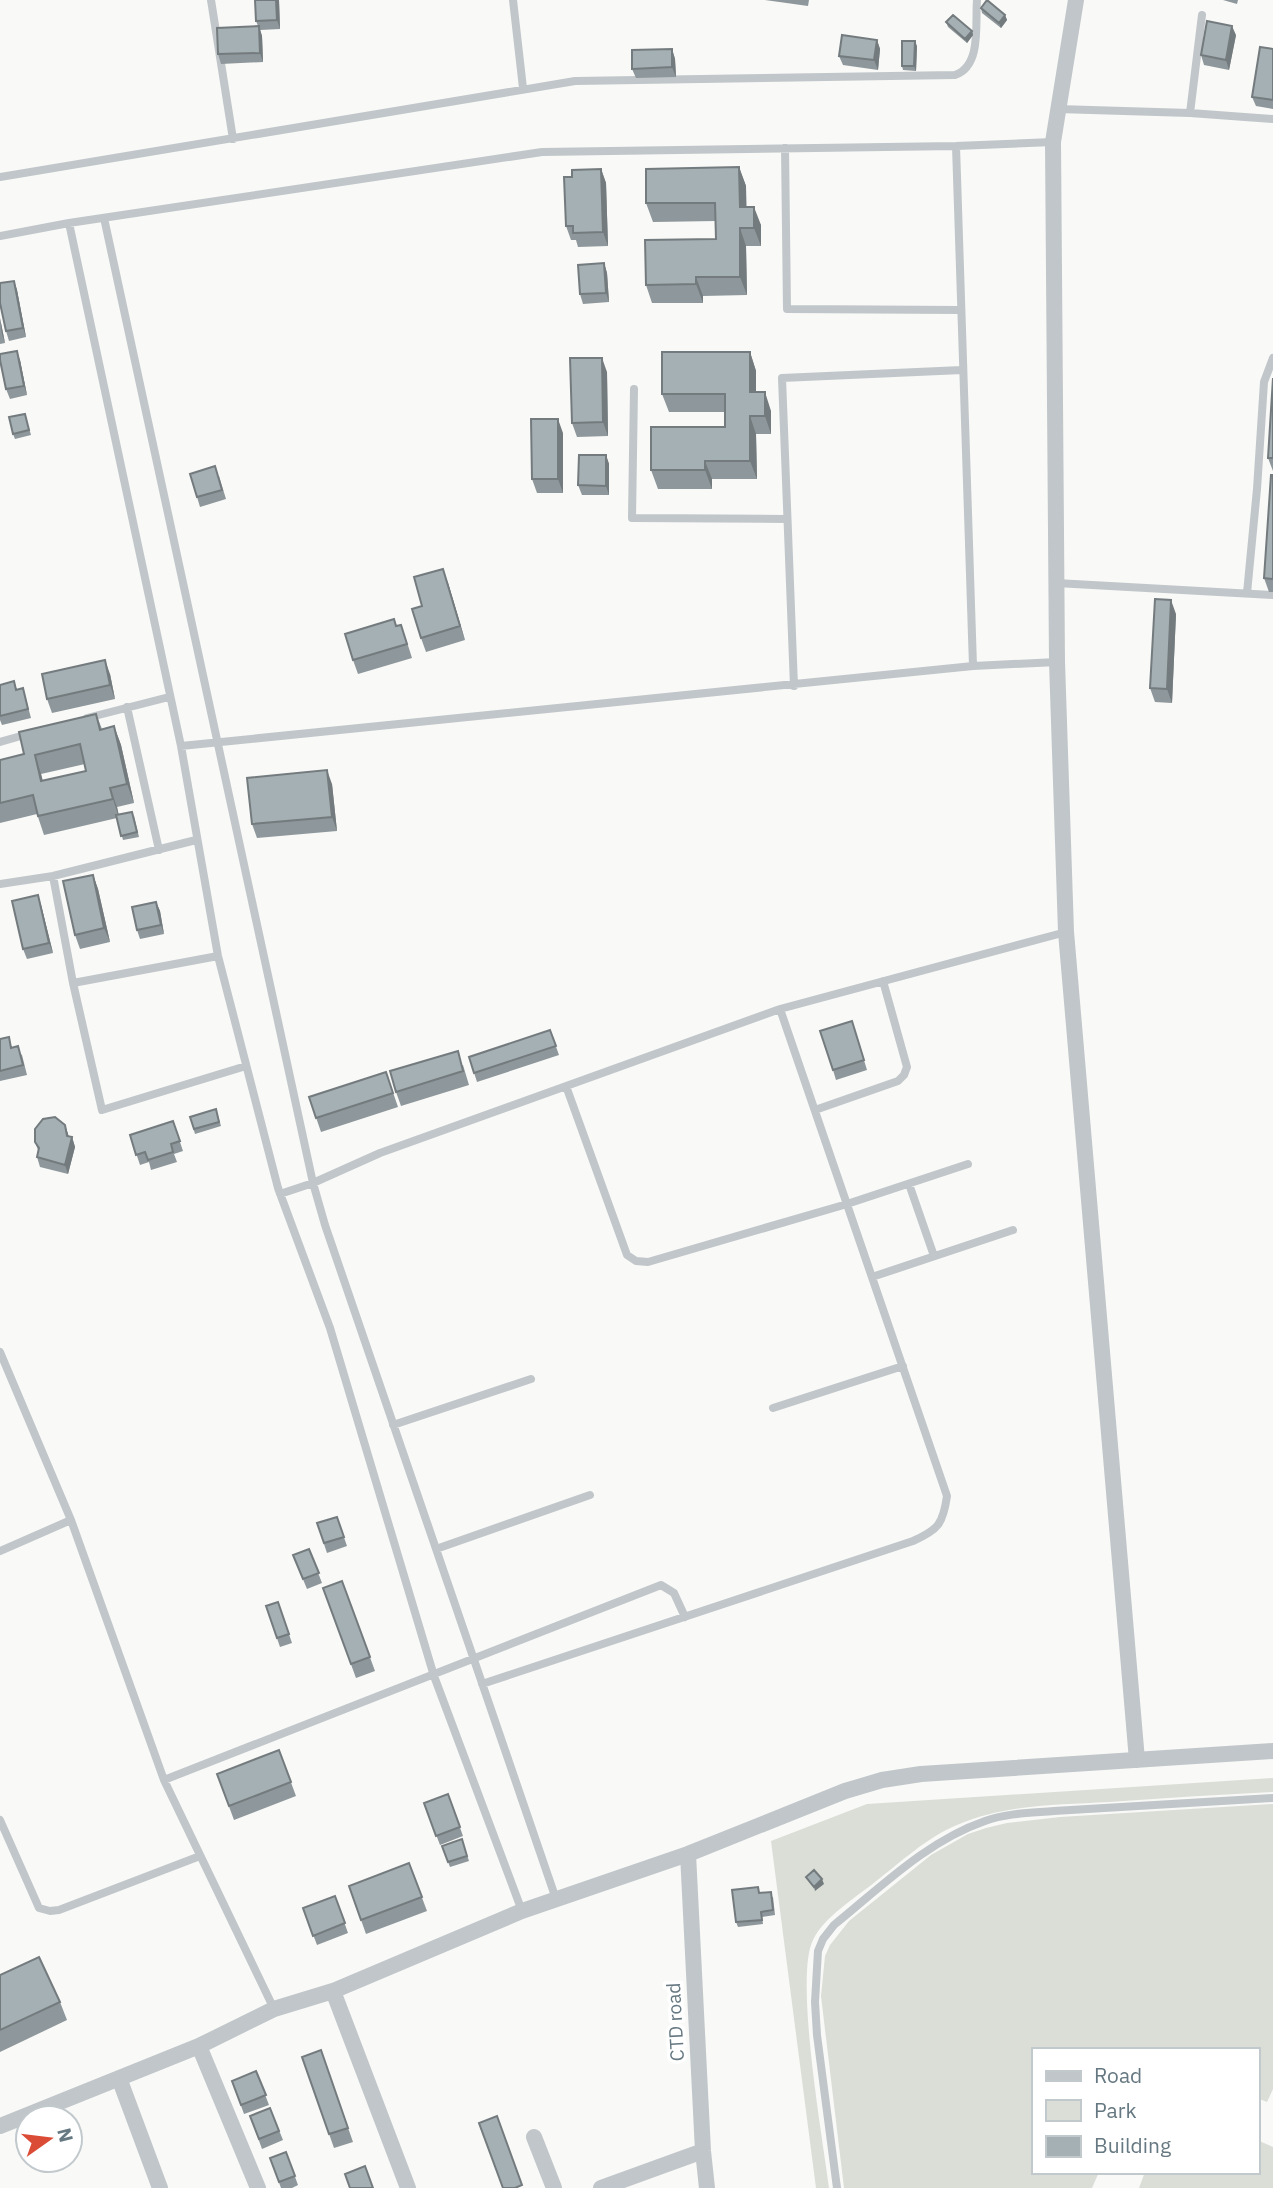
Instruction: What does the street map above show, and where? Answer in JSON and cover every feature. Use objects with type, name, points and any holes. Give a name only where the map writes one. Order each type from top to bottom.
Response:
[{"type":"street","points":[[1076,0],[1053,142],[1056,662],[1066,932],[1137,1760]]},
{"type":"street","points":[[0,2126],[199,2046],[275,2009],[333,1991],[522,1910],[688,1854],[845,1791],[882,1780],[920,1774],[1273,1751]]},
{"type":"street","name":"CTD road","points":[[688,1854],[707,2188]]},
{"type":"street","points":[[333,1991],[408,2188]]},
{"type":"street","points":[[199,2046],[258,2188]]},
{"type":"street","points":[[119,2078],[160,2188]]},
{"type":"street","points":[[534,2137],[554,2188]]},
{"type":"street","points":[[601,2188],[703,2151]]},
{"type":"lane","points":[[211,0],[233,139]]},
{"type":"lane","points":[[513,0],[523,88]]},
{"type":"lane","points":[[0,177],[523,88],[575,82],[955,75],[962,73],[973,59],[977,0]]},
{"type":"lane","points":[[1190,113],[1202,15]]},
{"type":"lane","points":[[1058,109],[1190,113],[1273,119]]},
{"type":"lane","points":[[0,236],[69,223],[542,152],[956,146],[1053,142]]},
{"type":"lane","points":[[956,146],[973,666]]},
{"type":"lane","points":[[785,148],[787,309],[960,310]]},
{"type":"lane","points":[[104,218],[313,1183],[556,1899]]},
{"type":"lane","points":[[69,223],[181,746],[218,956],[246,1066],[281,1194],[330,1328],[435,1675],[522,1910]]},
{"type":"lane","points":[[1247,593],[1264,382],[1273,358]]},
{"type":"lane","points":[[794,686],[782,378],[962,370]]},
{"type":"lane","points":[[634,389],[632,518],[786,519]]},
{"type":"lane","points":[[1056,583],[1273,595]]},
{"type":"lane","points":[[181,746],[973,666],[1056,662]]},
{"type":"lane","points":[[76,721],[169,696]]},
{"type":"lane","points":[[127,707],[159,850]]},
{"type":"lane","points":[[0,742],[38,732]]},
{"type":"lane","points":[[0,884],[52,876],[196,840]]},
{"type":"lane","points":[[52,876],[102,1110],[246,1066]]},
{"type":"lane","points":[[281,1194],[380,1153],[780,1009],[1066,932]]},
{"type":"lane","points":[[73,984],[218,956]]},
{"type":"lane","points":[[815,1110],[898,1082],[904,1076],[906,1067],[883,981]]},
{"type":"lane","points":[[482,1684],[913,1541],[931,1533],[944,1518],[947,1496],[780,1009]]},
{"type":"lane","points":[[566,1086],[627,1255],[636,1261],[648,1262],[847,1204],[968,1164]]},
{"type":"lane","points":[[909,1184],[934,1255]]},
{"type":"lane","points":[[872,1277],[1013,1230]]},
{"type":"lane","points":[[0,1352],[71,1520],[164,1780],[275,2009]]},
{"type":"lane","points":[[773,1408],[903,1366]]},
{"type":"lane","points":[[393,1425],[531,1379]]},
{"type":"lane","points":[[436,1549],[590,1495]]},
{"type":"lane","points":[[0,1551],[71,1520]]},
{"type":"lane","points":[[164,1780],[661,1585],[674,1593],[685,1617]]},
{"type":"lane","points":[[837,2188],[815,2002],[818,1951],[834,1925],[925,1852],[956,1832],[987,1820],[1054,1811],[1273,1798]]},
{"type":"lane","points":[[0,1820],[39,1908],[50,1911],[59,1910],[200,1856]]},
{"type":"green space","points":[[1273,1778],[1273,1792],[1051,1805],[1013,1809],[975,1818],[924,1843],[832,1916],[813,1940],[808,1959],[808,2022],[829,2188],[816,2188],[771,1841],[867,1804]]},
{"type":"green space","points":[[1273,1804],[1273,2089],[1267,2102],[1259,2099],[1259,2048],[1032,2048],[1032,2174],[1098,2174],[1092,2188],[844,2188],[821,1996],[825,1956],[830,1945],[849,1921],[931,1855],[968,1834],[1007,1823],[1060,1817]]},
{"type":"green space","points":[[1259,2141],[1273,2147],[1273,2188],[1139,2188],[1144,2174],[1259,2174]]},
{"type":"building","points":[[255,0],[276,0],[277,20],[256,21]]},
{"type":"building","points":[[987,0],[1005,15],[999,23],[981,8]]},
{"type":"building","points":[[953,15],[972,31],[965,39],[946,22]]},
{"type":"building","points":[[1207,21],[1232,26],[1226,60],[1201,55]]},
{"type":"building","points":[[259,26],[260,53],[218,54],[217,28]]},
{"type":"building","points":[[842,35],[877,40],[874,60],[839,56]]},
{"type":"building","points":[[902,41],[915,41],[914,66],[902,66]]},
{"type":"building","points":[[1260,47],[1273,49],[1273,100],[1252,97]]},
{"type":"building","points":[[672,49],[672,67],[632,69],[632,50]]},
{"type":"building","points":[[739,167],[740,207],[754,207],[754,228],[740,228],[740,277],[696,277],[696,284],[646,285],[645,240],[716,239],[715,203],[646,203],[646,169]]},
{"type":"building","points":[[601,169],[603,232],[573,233],[573,226],[566,226],[564,177],[572,177],[572,170]]},
{"type":"building","points":[[604,263],[606,293],[580,294],[578,265]]},
{"type":"building","points":[[14,281],[23,328],[6,331],[0,303],[0,283]]},
{"type":"building","points":[[17,351],[24,386],[6,389],[0,354]]},
{"type":"building","points":[[662,352],[750,352],[750,392],[765,392],[765,416],[750,416],[750,461],[705,461],[705,470],[651,470],[651,427],[725,427],[725,394],[662,394]]},
{"type":"building","points":[[570,358],[602,358],[603,422],[572,423]]},
{"type":"building","points":[[1273,378],[1273,458],[1268,458]]},
{"type":"building","points":[[25,414],[29,430],[13,434],[9,417]]},
{"type":"building","points":[[531,419],[558,419],[558,479],[532,479]]},
{"type":"building","points":[[579,455],[606,455],[606,486],[578,485]]},
{"type":"building","points":[[215,466],[222,490],[197,497],[190,474]]},
{"type":"building","points":[[1273,475],[1273,579],[1264,578]]},
{"type":"building","points":[[443,569],[460,626],[421,638],[412,609],[422,606],[414,577]]},
{"type":"building","points":[[1155,599],[1171,600],[1167,689],[1150,688]]},
{"type":"building","points":[[394,619],[396,626],[401,625],[407,644],[353,660],[345,634]]},
{"type":"building","points":[[105,660],[110,685],[47,699],[42,674]]},
{"type":"building","points":[[14,681],[16,690],[23,688],[28,709],[0,716],[0,685]]},
{"type":"building","points":[[96,714],[100,730],[114,726],[127,784],[110,788],[113,799],[38,816],[33,795],[0,803],[0,760],[24,754],[19,732]],"holes":[[[80,744],[86,771],[41,781],[35,755]]]},
{"type":"building","points":[[327,770],[332,817],[252,824],[247,778]]},
{"type":"building","points":[[132,812],[137,832],[121,836],[116,815]]},
{"type":"building","points":[[93,875],[104,928],[75,935],[63,881]]},
{"type":"building","points":[[38,895],[49,943],[23,949],[12,901]]},
{"type":"building","points":[[156,902],[161,925],[137,930],[132,907]]},
{"type":"building","points":[[852,1021],[864,1060],[833,1070],[820,1031]]},
{"type":"building","points":[[550,1030],[556,1046],[474,1073],[469,1057]]},
{"type":"building","points":[[9,1037],[11,1048],[18,1046],[23,1065],[0,1071],[0,1039]]},
{"type":"building","points":[[458,1051],[463,1071],[396,1092],[390,1071]]},
{"type":"building","points":[[386,1072],[393,1093],[316,1118],[309,1097]]},
{"type":"building","points":[[216,1109],[219,1122],[194,1129],[190,1117]]},
{"type":"building","points":[[55,1117],[65,1125],[67,1136],[72,1137],[65,1165],[37,1157],[39,1148],[35,1142],[35,1129],[43,1119]]},
{"type":"building","points":[[173,1121],[180,1141],[171,1144],[173,1152],[148,1160],[145,1152],[136,1155],[130,1135]]},
{"type":"building","points":[[337,1517],[344,1537],[324,1543],[317,1523]]},
{"type":"building","points":[[309,1549],[319,1573],[303,1579],[293,1555]]},
{"type":"building","points":[[342,1581],[370,1657],[351,1664],[323,1588]]},
{"type":"building","points":[[278,1602],[289,1634],[277,1638],[266,1606]]},
{"type":"building","points":[[279,1750],[291,1782],[229,1806],[217,1774]]},
{"type":"building","points":[[448,1794],[460,1827],[436,1836],[424,1803]]},
{"type":"building","points":[[462,1839],[467,1856],[448,1862],[442,1846]]},
{"type":"building","points":[[409,1863],[422,1897],[361,1920],[349,1886]]},
{"type":"building","points":[[814,1870],[822,1879],[814,1887],[806,1877]]},
{"type":"building","points":[[758,1887],[759,1893],[771,1892],[773,1910],[761,1912],[762,1920],[736,1922],[732,1890]]},
{"type":"building","points":[[335,1896],[345,1923],[313,1936],[303,1908]]},
{"type":"building","points":[[39,1957],[60,2002],[0,2030],[0,1975]]},
{"type":"building","points":[[321,2050],[348,2128],[329,2134],[302,2057]]},
{"type":"building","points":[[256,2071],[266,2095],[241,2105],[232,2081]]},
{"type":"building","points":[[270,2108],[279,2131],[259,2139],[250,2116]]},
{"type":"building","points":[[497,2116],[522,2185],[515,2188],[503,2188],[479,2123]]},
{"type":"building","points":[[286,2152],[295,2176],[279,2182],[270,2158]]},
{"type":"building","points":[[365,2166],[373,2188],[350,2188],[345,2174]]}]
